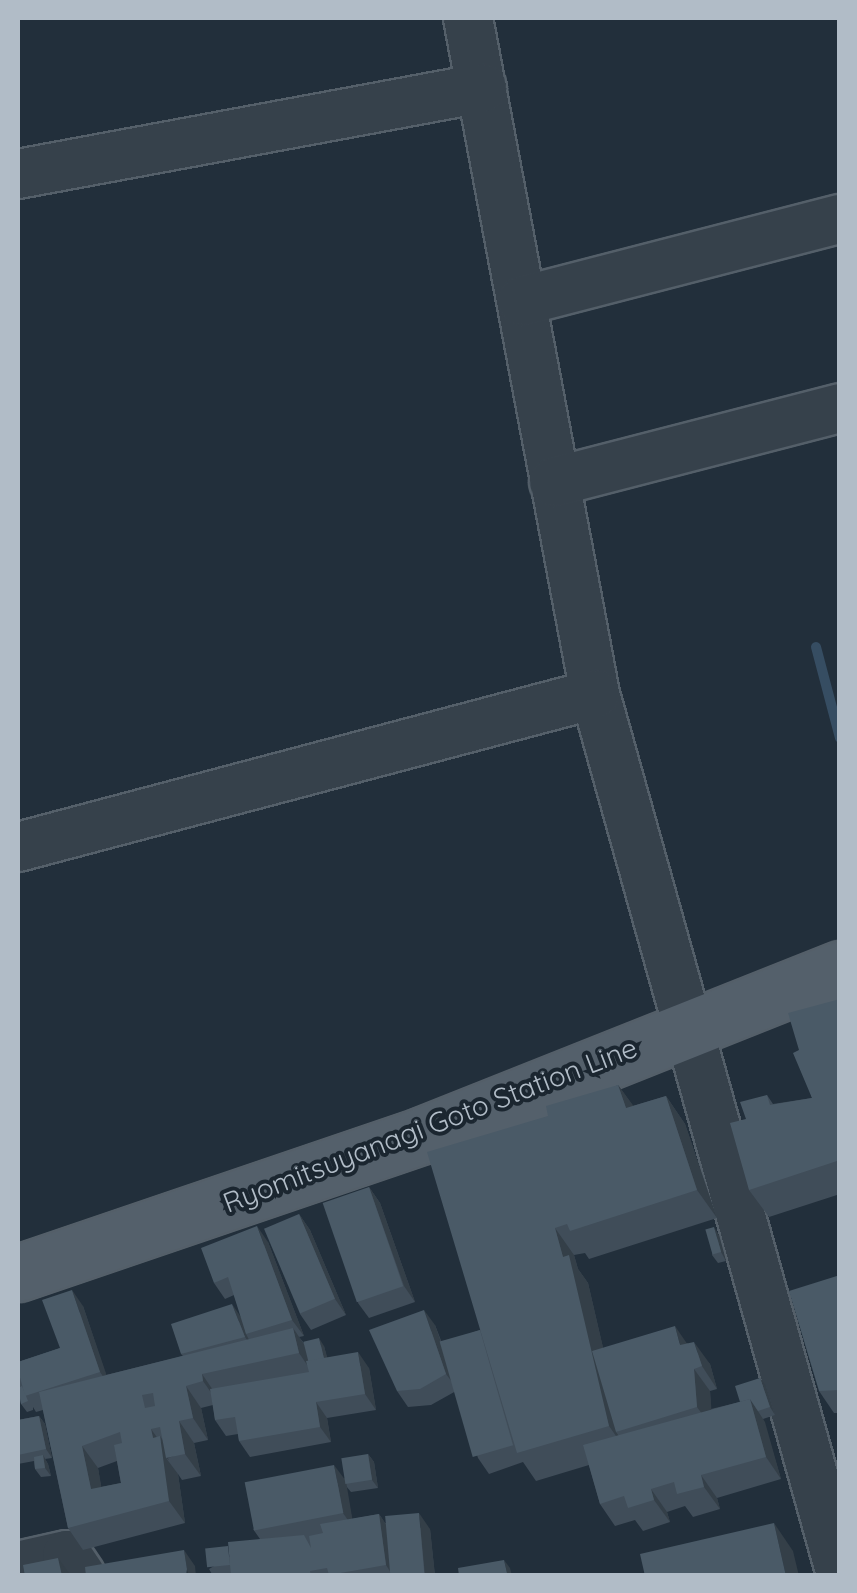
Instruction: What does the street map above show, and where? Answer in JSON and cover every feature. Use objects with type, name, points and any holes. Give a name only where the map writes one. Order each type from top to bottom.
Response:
[{"type":"main road","name":"Ryomitsuyanagi Goto Station Line","points":[[18,1273],[423,1134],[685,1026],[840,969]]},
{"type":"street","points":[[468,18],[595,694],[685,1026],[826,1458],[840,1571]]},
{"type":"street","points":[[18,174],[482,88]]},
{"type":"street","points":[[522,301],[840,219]]},
{"type":"street","points":[[554,482],[840,408]]},
{"type":"street","points":[[18,847],[595,694]]},
{"type":"street","points":[[18,1566],[67,1556],[81,1576]]},
{"type":"building","points":[[840,999],[840,1160],[749,1190],[730,1123],[746,1119],[740,1102],[767,1095],[770,1105],[812,1098],[793,1053],[799,1050],[788,1013]]},
{"type":"building","points":[[618,1085],[626,1108],[666,1096],[697,1190],[570,1231],[567,1224],[555,1228],[563,1257],[569,1255],[609,1426],[517,1453],[427,1152],[548,1116],[546,1106]]},
{"type":"building","points":[[369,1187],[403,1286],[357,1302],[323,1203]]},
{"type":"building","points":[[299,1214],[335,1299],[300,1314],[264,1229]]},
{"type":"building","points":[[257,1226],[292,1320],[246,1334],[228,1277],[214,1283],[201,1248]]},
{"type":"building","points":[[714,1227],[721,1252],[713,1254],[705,1229]]},
{"type":"building","points":[[840,1275],[840,1390],[819,1391],[789,1291]]},
{"type":"building","points":[[72,1290],[100,1372],[25,1396],[18,1362],[60,1348],[42,1300]]},
{"type":"building","points":[[232,1304],[245,1337],[181,1354],[171,1324]]},
{"type":"building","points":[[424,1310],[446,1374],[420,1389],[397,1391],[369,1330]]},
{"type":"building","points":[[675,1326],[680,1345],[694,1342],[702,1366],[694,1369],[697,1407],[616,1432],[592,1351]]},
{"type":"building","points":[[293,1328],[299,1353],[202,1374],[203,1381],[186,1386],[193,1418],[179,1421],[185,1454],[166,1458],[160,1427],[151,1429],[153,1438],[160,1436],[169,1501],[68,1528],[39,1392]],"holes":[[[153,1393],[155,1406],[145,1408],[142,1395]],[[120,1432],[122,1443],[114,1445],[121,1483],[91,1489],[82,1446]]]},
{"type":"building","points":[[480,1330],[513,1445],[473,1457],[440,1342]]},
{"type":"building","points":[[319,1338],[324,1358],[309,1362],[303,1342]]},
{"type":"building","points":[[358,1352],[365,1394],[316,1402],[320,1427],[239,1441],[235,1417],[215,1420],[210,1389],[309,1372],[306,1361]]},
{"type":"building","points":[[760,1378],[770,1407],[758,1411],[750,1399],[740,1402],[735,1386]]},
{"type":"building","points":[[22,1386],[28,1401],[21,1404],[18,1388]]},
{"type":"building","points":[[750,1399],[766,1457],[701,1475],[704,1487],[677,1494],[674,1482],[651,1489],[654,1500],[628,1508],[624,1496],[600,1504],[583,1445]]},
{"type":"building","points":[[39,1416],[46,1449],[18,1455],[18,1420]]},
{"type":"building","points":[[368,1454],[372,1480],[345,1484],[341,1458]]},
{"type":"building","points":[[43,1455],[45,1468],[35,1469],[34,1457]]},
{"type":"building","points":[[334,1465],[343,1513],[254,1530],[245,1482]]},
{"type":"building","points":[[419,1513],[424,1576],[390,1576],[385,1516]]},
{"type":"building","points":[[379,1514],[386,1565],[329,1575],[327,1568],[310,1571],[311,1576],[231,1576],[228,1542],[304,1535],[311,1548],[309,1536],[323,1533],[320,1524]]},
{"type":"building","points":[[774,1523],[786,1576],[645,1576],[640,1554]]},
{"type":"building","points":[[228,1546],[230,1565],[207,1567],[205,1548]]},
{"type":"building","points":[[184,1550],[186,1576],[86,1576],[85,1567]]},
{"type":"building","points":[[58,1558],[62,1576],[25,1576],[23,1565]]},
{"type":"building","points":[[504,1560],[507,1573],[459,1576],[458,1568]]},
{"type":"waterway","points":[[816,647],[840,738]]}]
